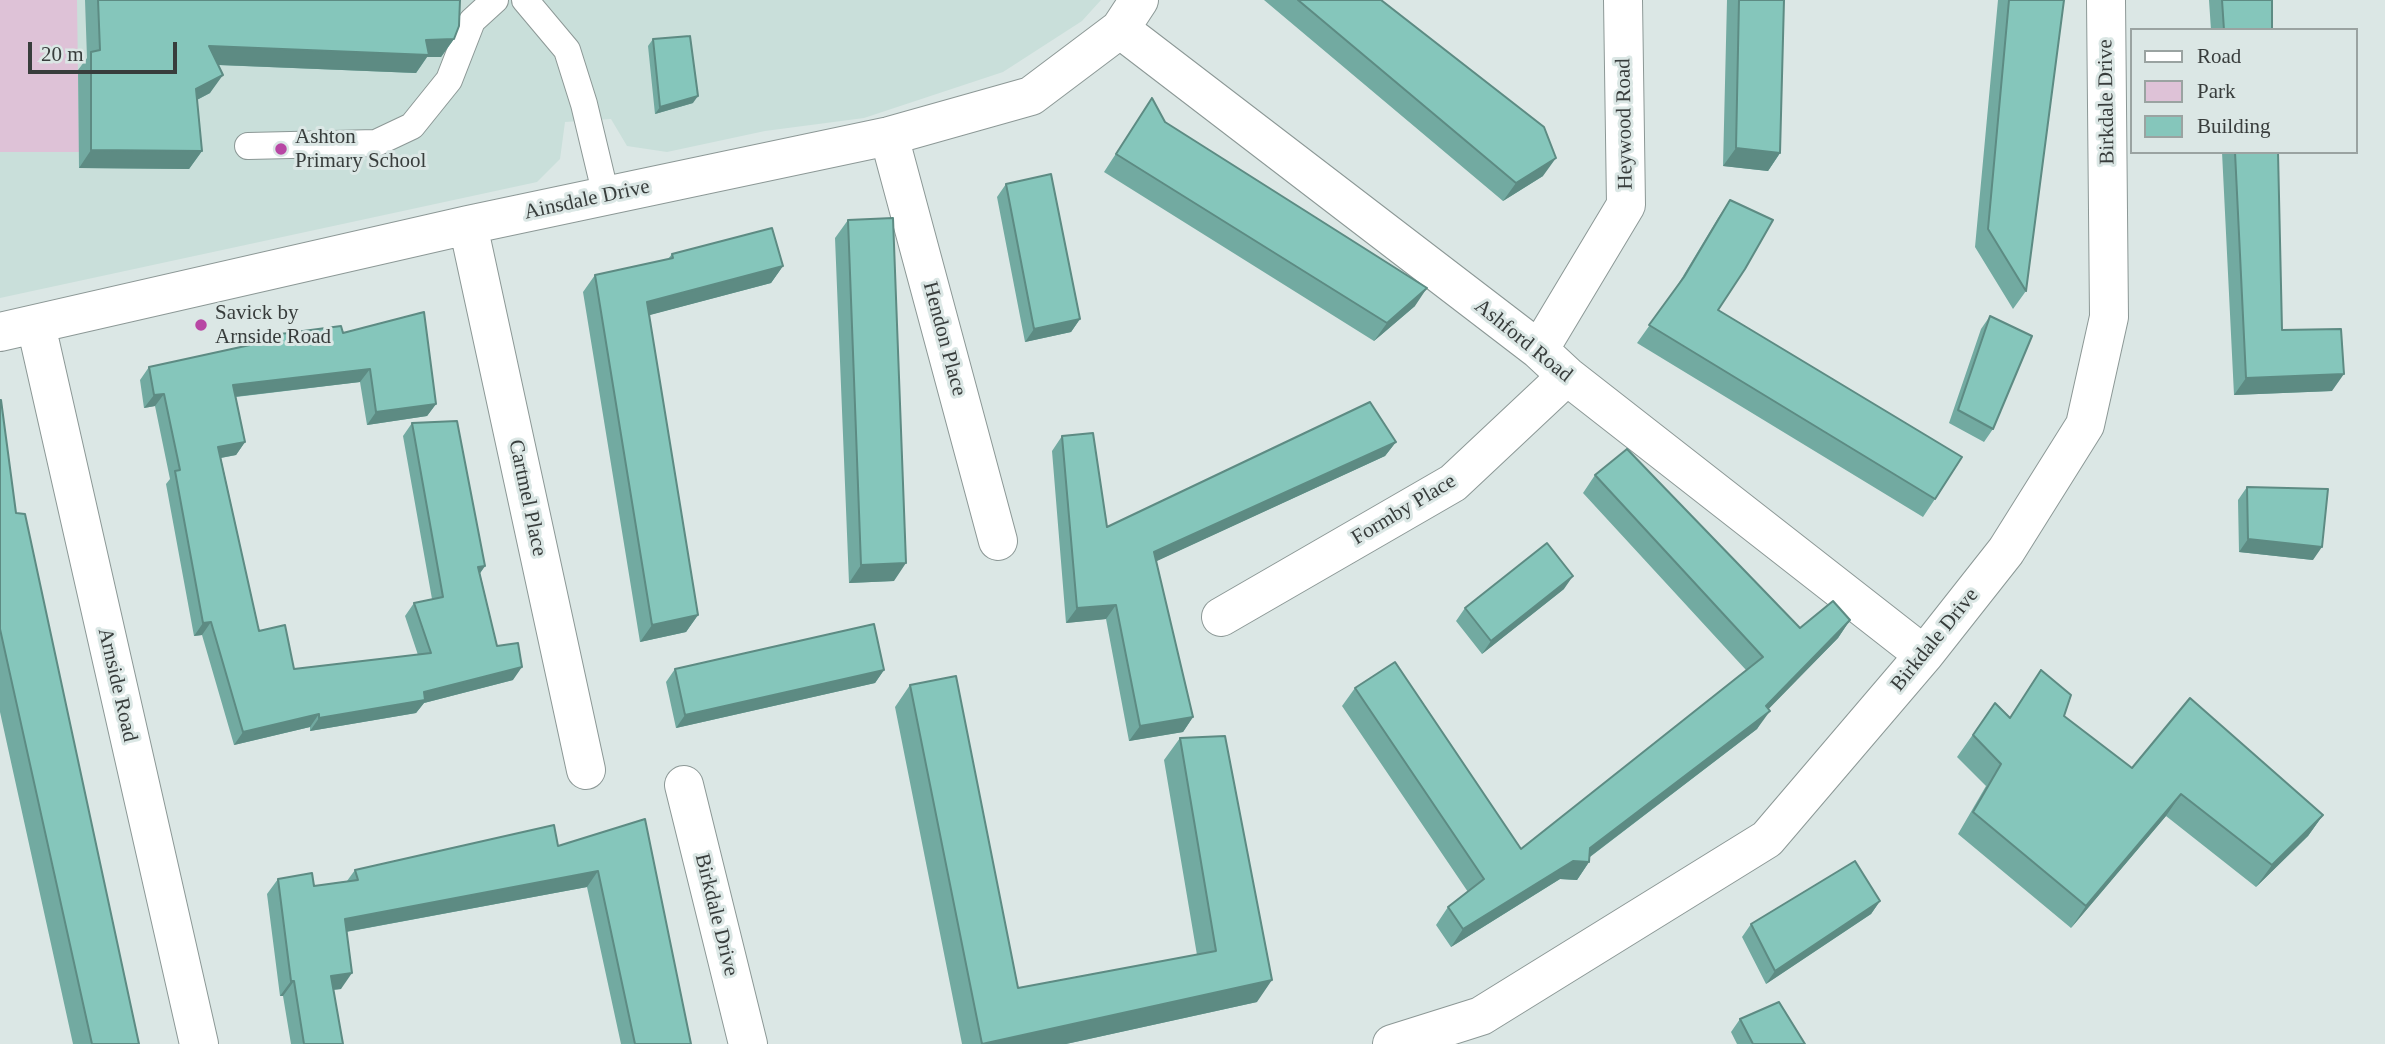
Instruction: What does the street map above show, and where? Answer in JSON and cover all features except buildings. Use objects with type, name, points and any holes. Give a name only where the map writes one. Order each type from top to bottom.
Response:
[{"type":"street","name":"Heywood Road","points":[[1539,350],[1626,205],[1623,0]]},
{"type":"street","name":"Birkdale Drive","points":[[1392,1044],[1481,1016],[1767,839],[1924,655],[2006,551],[2085,425],[2109,317],[2106,0]]},
{"type":"street","name":"Ainsdale Drive","points":[[18,329],[468,225],[890,136],[1031,96],[1130,15]]},
{"type":"street","name":"Ashford Road","points":[[1130,15],[1539,350],[1567,376],[1924,655]]},
{"type":"street","name":"Hendon Place","points":[[890,136],[998,541]]},
{"type":"street","name":"Cartmel Place","points":[[468,225],[586,770]]},
{"type":"street","name":"Arnside Road","points":[[18,329],[199,1044]]},
{"type":"street","name":"Formby Place","points":[[1221,617],[1453,483],[1567,376]]},
{"type":"street","name":"Birkdale Drive","points":[[684,785],[748,1044]]},
{"type":"lane","points":[[248,146],[376,143],[412,126],[449,80],[472,21],[495,0]]},
{"type":"lane","points":[[525,0],[567,50],[584,104],[606,196]]},
{"type":"shaded area","name":"Ashton Primary School","points":[[0,0],[1101,0],[1082,21],[1003,72],[864,118],[765,131],[667,152],[627,146],[611,119],[565,122],[560,159],[537,182],[0,298]]},
{"type":"green space","points":[[0,0],[77,0],[79,152],[0,152]]},
{"type":"place","name":"Ashton Primary School","points":[[281,149]]},
{"type":"place","name":"Savick by Arnside Road","points":[[201,325]]}]
